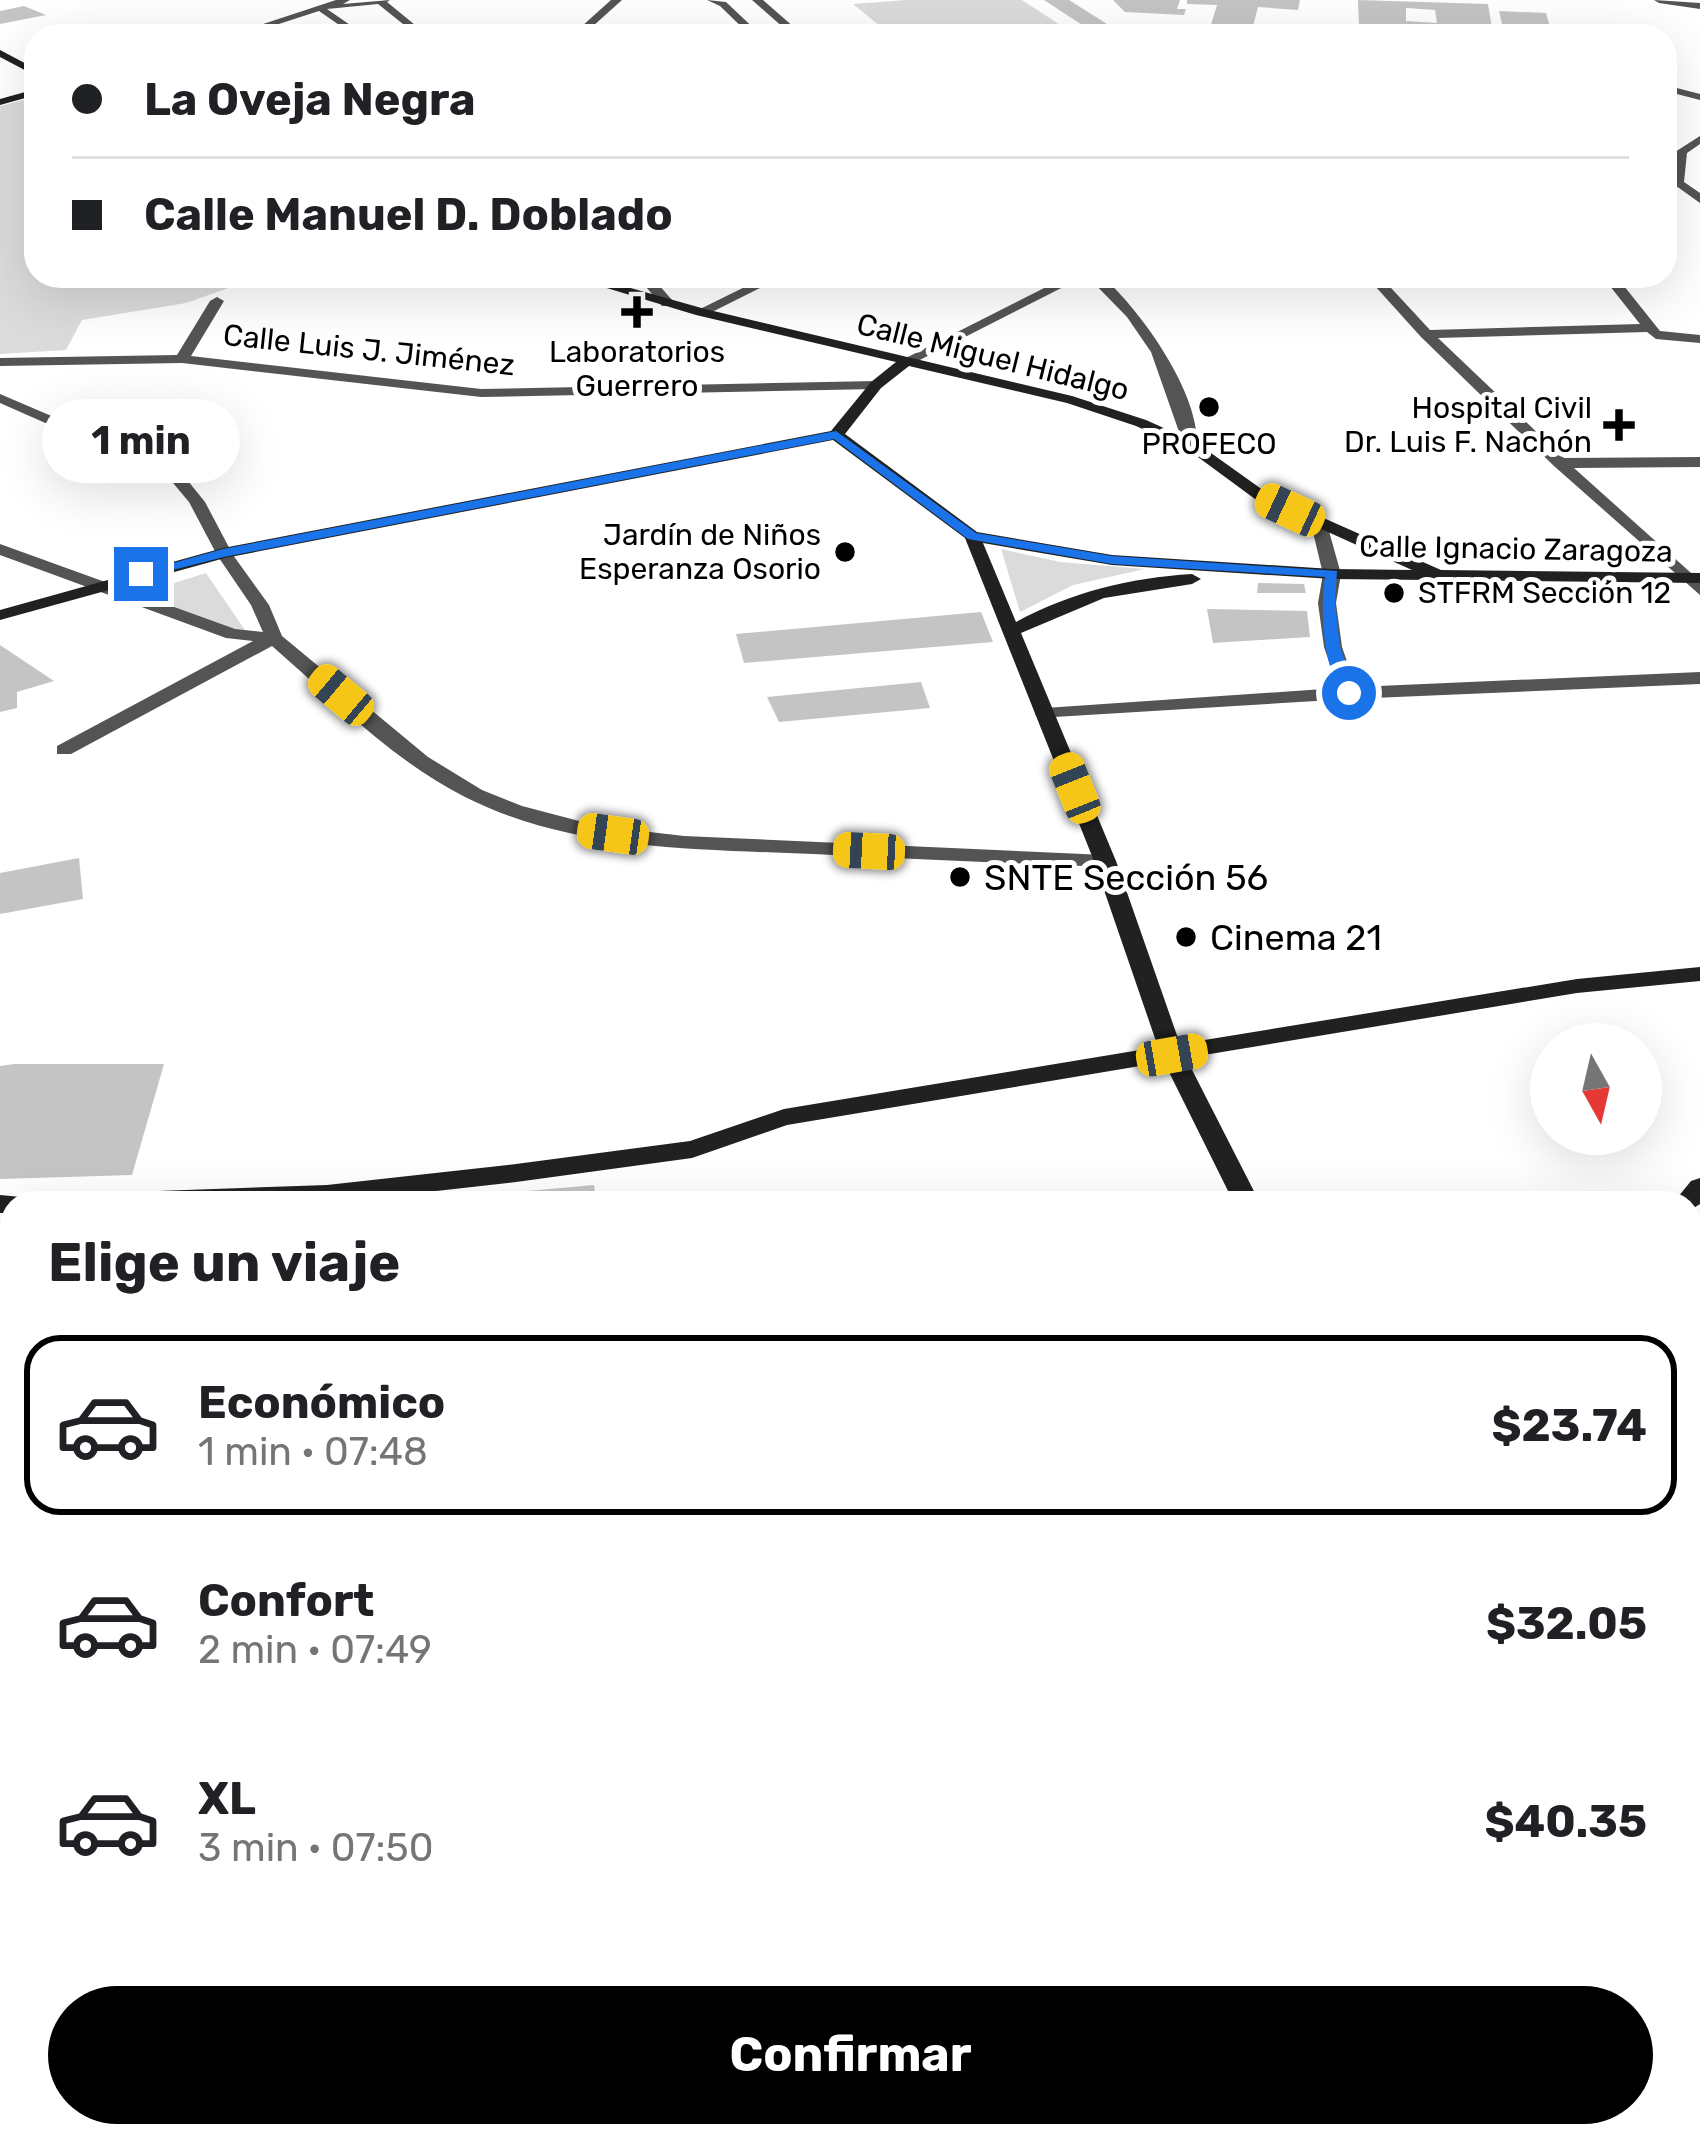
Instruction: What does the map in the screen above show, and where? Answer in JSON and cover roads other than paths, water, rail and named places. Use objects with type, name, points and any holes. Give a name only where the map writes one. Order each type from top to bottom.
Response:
[{"type":"main road","name":"Calle Miguel Hidalgo","points":[[615,288],[1072,400],[1142,423],[1192,446],[1261,496],[1442,577]]},
{"type":"main road","points":[[0,615],[223,553],[836,435],[876,385],[905,362]]},
{"type":"main road","points":[[836,435],[972,536],[1105,861],[1172,1055],[1240,1191]]},
{"type":"main road","name":"Calle Ignacio Zaragoza","points":[[972,536],[1112,560],[1332,574],[1697,582]]},
{"type":"main road","name":"Calle Ignacio Zaragoza","points":[[1010,632],[1093,593],[1146,580],[1332,574]]},
{"type":"main road","points":[[385,1191],[692,1149],[784,1117],[1553,990],[1700,974]]},
{"type":"street","points":[[327,9],[345,0]]},
{"type":"street","points":[[590,24],[617,0]]},
{"type":"street","points":[[717,2],[754,0],[784,24]]},
{"type":"street","points":[[1659,0],[1700,6]]},
{"type":"street","points":[[274,24],[327,9],[383,1],[409,24]]},
{"type":"street","points":[[717,2],[744,24]]},
{"type":"street","points":[[327,9],[346,24]]},
{"type":"street","points":[[1700,139],[1681,152],[1678,183],[1700,199]]},
{"type":"street","points":[[654,288],[667,303]]},
{"type":"street","points":[[701,312],[752,288]]},
{"type":"street","points":[[905,362],[1054,288]]},
{"type":"street","points":[[1108,288],[1133,309],[1155,342],[1192,446]]},
{"type":"street","points":[[1384,288],[1560,463],[1697,582]]},
{"type":"street","points":[[1618,288],[1656,335],[1700,339]]},
{"type":"street","points":[[182,359],[217,301]]},
{"type":"street","points":[[1426,334],[1648,328]]},
{"type":"street","name":"Calle Luis J. Jiménez","points":[[0,362],[182,359],[481,393],[876,385]]},
{"type":"street","points":[[0,398],[174,474],[193,489],[223,553],[270,619],[273,638]]},
{"type":"street","points":[[1560,463],[1700,462]]},
{"type":"street","points":[[1318,524],[1332,574],[1328,602],[1333,646],[1349,693]]},
{"type":"street","points":[[0,550],[232,634],[273,638],[408,752],[516,812],[579,830],[680,842],[1105,861]]},
{"type":"street","points":[[64,750],[273,638]]},
{"type":"street","points":[[1045,715],[1349,693],[1700,678]]},
{"type":"place","name":"Laboratorios Guerrero","points":[[637,312]]},
{"type":"place","name":"PROFECO","points":[[1209,407]]},
{"type":"place","name":"Hospital Civil Dr. Luis F. Nachón","points":[[1619,425]]},
{"type":"place","name":"Jardín de Niños Esperanza Osorio","points":[[845,552]]},
{"type":"place","name":"STFRM Sección 12","points":[[1394,593]]},
{"type":"place","name":"SNTE Sección 56","points":[[960,877]]},
{"type":"place","name":"Cinema 21","points":[[1186,937]]}]
